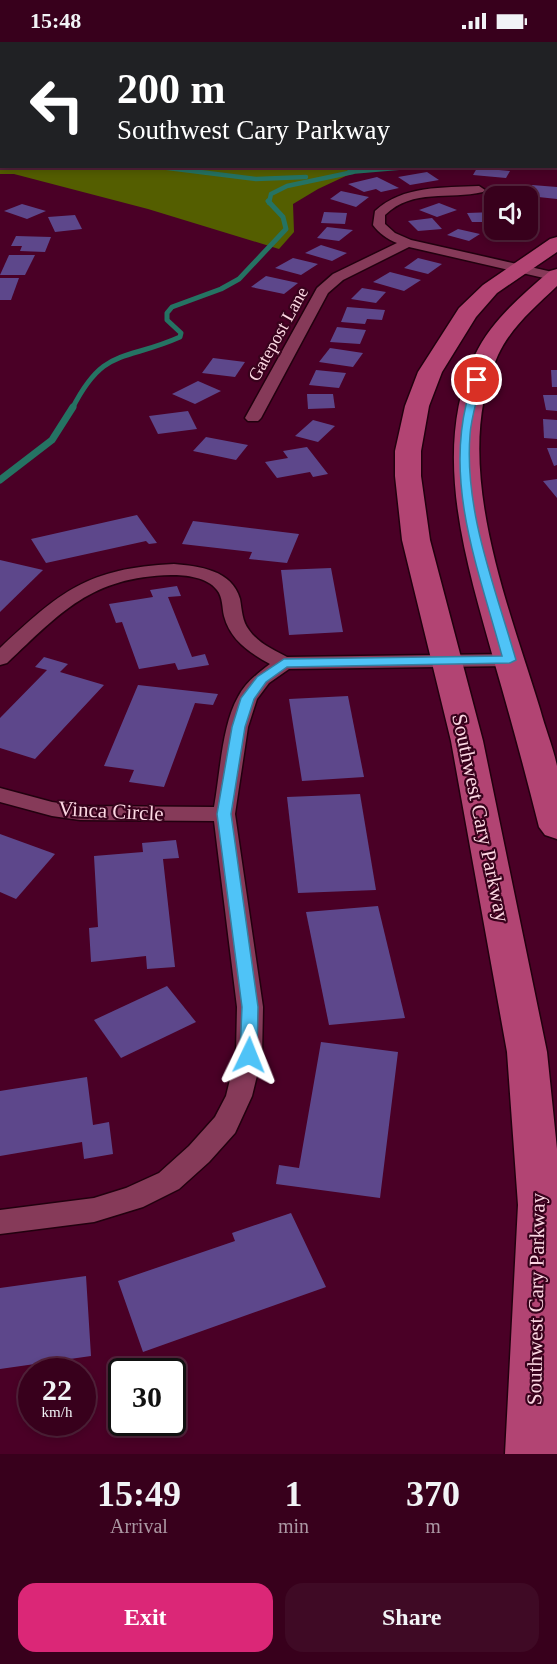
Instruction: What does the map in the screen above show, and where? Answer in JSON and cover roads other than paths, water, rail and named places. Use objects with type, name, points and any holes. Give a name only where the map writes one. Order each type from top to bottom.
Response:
[{"type":"main road","name":"Southwest Cary Parkway","points":[[531,1454],[540,1205],[527,1052],[468,741],[416,540],[411,508],[408,459],[417,406],[430,372],[449,337],[467,313],[490,289],[557,243]]},
{"type":"main road","points":[[556,276],[517,313],[481,368],[472,393],[465,433],[465,478],[474,532],[557,827]]},
{"type":"street","points":[[479,190],[416,195],[383,208],[377,219],[379,225],[391,236],[407,243],[556,276]]},
{"type":"street","name":"Gatepost Lane","points":[[253,418],[322,291],[338,277],[407,243]]},
{"type":"street","points":[[0,659],[56,608],[79,591],[102,581],[127,575],[170,570],[210,575],[224,585],[230,596],[233,618],[243,637],[258,649],[284,663],[445,659],[510,660]]},
{"type":"street","points":[[0,1222],[94,1210],[133,1198],[169,1181],[199,1154],[225,1125],[239,1096],[249,1055],[250,1007],[224,814],[238,727],[247,698],[262,679],[284,663]]},
{"type":"street","name":"Vinca Circle","points":[[0,795],[52,809],[80,813],[224,814]]},
{"type":"waterway","points":[[168,168],[256,179],[306,177]]},
{"type":"waterway","points":[[349,172],[396,168]]},
{"type":"waterway","points":[[269,202],[271,194],[287,186],[353,172]]},
{"type":"waterway","points":[[72,409],[94,375],[105,365],[180,337],[181,333],[167,320],[167,313],[172,307],[221,289],[239,279],[286,229],[283,217],[269,202]]},
{"type":"waterway","points":[[0,480],[52,440],[73,407]]}]
